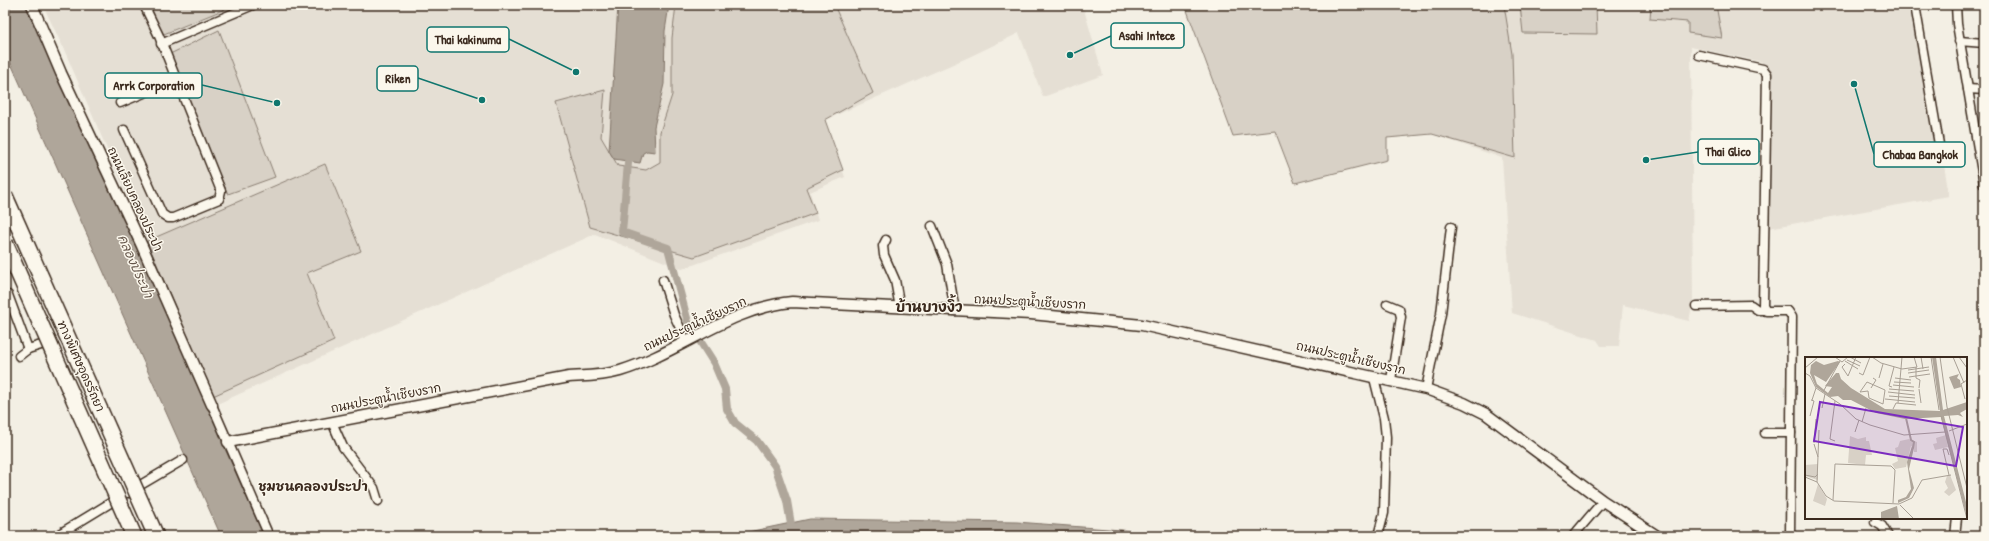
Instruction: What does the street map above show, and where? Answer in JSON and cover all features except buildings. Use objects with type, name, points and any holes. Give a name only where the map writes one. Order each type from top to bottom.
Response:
[{"type":"highway","name":"ทางพิเศษอุดรรัถยา","points":[[5,196],[156,536]]},
{"type":"highway","name":"ทางพิเศษอุดรรัถยา","points":[[5,243],[134,536]]},
{"type":"street","name":"ถนนเลียบคลองประปา","points":[[32,5],[61,73],[142,246],[212,405]]},
{"type":"street","points":[[124,130],[162,214],[165,217],[173,218],[219,199],[221,190],[144,5]]},
{"type":"street","points":[[161,44],[253,5]]},
{"type":"street","points":[[1915,5],[1941,156]]},
{"type":"street","points":[[1956,5],[1959,41],[1980,140],[1984,184]]},
{"type":"street","points":[[1959,41],[1984,43]]},
{"type":"street","points":[[1699,55],[1763,69],[1767,74],[1764,310]]},
{"type":"street","points":[[120,103],[175,80]]},
{"type":"street","points":[[1968,89],[1984,90]]},
{"type":"street","points":[[5,216],[128,492]]},
{"type":"street","points":[[932,226],[947,264],[955,311]]},
{"type":"street","points":[[1426,389],[1441,315],[1451,227]]},
{"type":"street","points":[[886,240],[883,246],[884,255],[895,280],[900,308]]},
{"type":"street","points":[[664,280],[674,315],[688,340]]},
{"type":"street","points":[[8,295],[28,349]]},
{"type":"street","name":"ถนนประตูน้ำเชียงราก","points":[[228,442],[569,377],[600,376],[632,367],[704,332],[759,309],[775,304],[792,302],[1031,314],[1142,325],[1426,389],[1464,403],[1486,414],[1603,501],[1657,536]]},
{"type":"street","points":[[1387,304],[1399,309],[1402,317],[1391,380]]},
{"type":"street","points":[[1696,306],[1752,306],[1758,310],[1788,311],[1791,314],[1790,536]]},
{"type":"street","points":[[19,356],[28,349],[60,339]]},
{"type":"street","points":[[1374,378],[1384,418],[1386,437],[1384,513],[1378,536]]},
{"type":"street","points":[[212,405],[269,536]]},
{"type":"street","points":[[332,422],[346,451],[374,488],[378,501]]},
{"type":"street","points":[[1765,433],[1791,432]]},
{"type":"street","points":[[56,536],[183,460]]},
{"type":"street","points":[[1573,536],[1603,501]]},
{"type":"street","points":[[1955,536],[1957,519]]},
{"type":"street","points":[[1874,522],[1882,526],[1888,536]]},
{"type":"shaded area","points":[[43,5],[1085,5],[1083,6],[1103,75],[1043,97],[1019,33],[969,57],[825,120],[845,177],[810,192],[818,220],[682,269],[595,234],[217,404],[66,54]]},
{"type":"shaded area","points":[[144,5],[224,5],[225,9],[159,36]]},
{"type":"shaded area","points":[[676,5],[834,5],[873,93],[825,120],[843,170],[806,188],[816,213],[694,257],[590,227],[556,103],[605,90],[601,137],[618,166],[646,170],[660,162],[660,132],[672,95],[672,38]]},
{"type":"shaded area","points":[[1185,5],[1918,5],[1949,196],[1763,229],[1762,62],[1691,47],[1693,301],[1689,321],[1623,305],[1619,346],[1601,346],[1597,340],[1512,313],[1502,158],[1432,134],[1387,138],[1387,160],[1295,183],[1275,131],[1233,136]]},
{"type":"shaded area","points":[[1185,5],[1504,5],[1512,54],[1515,158],[1432,134],[1387,138],[1387,160],[1295,183],[1275,131],[1233,136]]},
{"type":"shaded area","points":[[1520,5],[1596,5],[1597,34],[1523,33]]},
{"type":"shaded area","points":[[1651,5],[1716,5],[1722,38],[1688,33],[1688,22],[1650,19]]},
{"type":"shaded area","points":[[219,30],[275,177],[228,194],[166,56]]},
{"type":"shaded area","points":[[325,164],[361,251],[307,273],[334,341],[213,396],[147,241]]},
{"type":"water","name":"คลองประปา","points":[[5,5],[29,5],[226,446],[225,449],[264,536],[221,536],[5,50]]},
{"type":"water","points":[[618,5],[669,5],[665,31],[664,84],[654,127],[655,152],[647,151],[643,153],[640,163],[614,159],[609,151]]},
{"type":"water","points":[[810,519],[1017,522],[1199,536],[729,536]]},
{"type":"waterway","points":[[629,152],[622,232],[668,248],[688,322],[714,363],[725,389],[727,409],[735,423],[757,441],[775,466],[787,501],[793,536]]},
{"type":"place","name":"Asahi Intece","points":[[1070,55]]},
{"type":"place","name":"Thai kakinuma","points":[[576,72]]},
{"type":"place","name":"Chabaa Bangkok","points":[[1854,84]]},
{"type":"place","name":"Riken","points":[[482,100]]},
{"type":"place","name":"Arrk Corporation","points":[[277,103]]},
{"type":"place","name":"Thai Glico","points":[[1646,160]]},
{"type":"district","name":"บ้านบางงิ้ว","points":[[929,307]]},
{"type":"district","name":"ชุมชนคลองประปา","points":[[313,486]]}]
